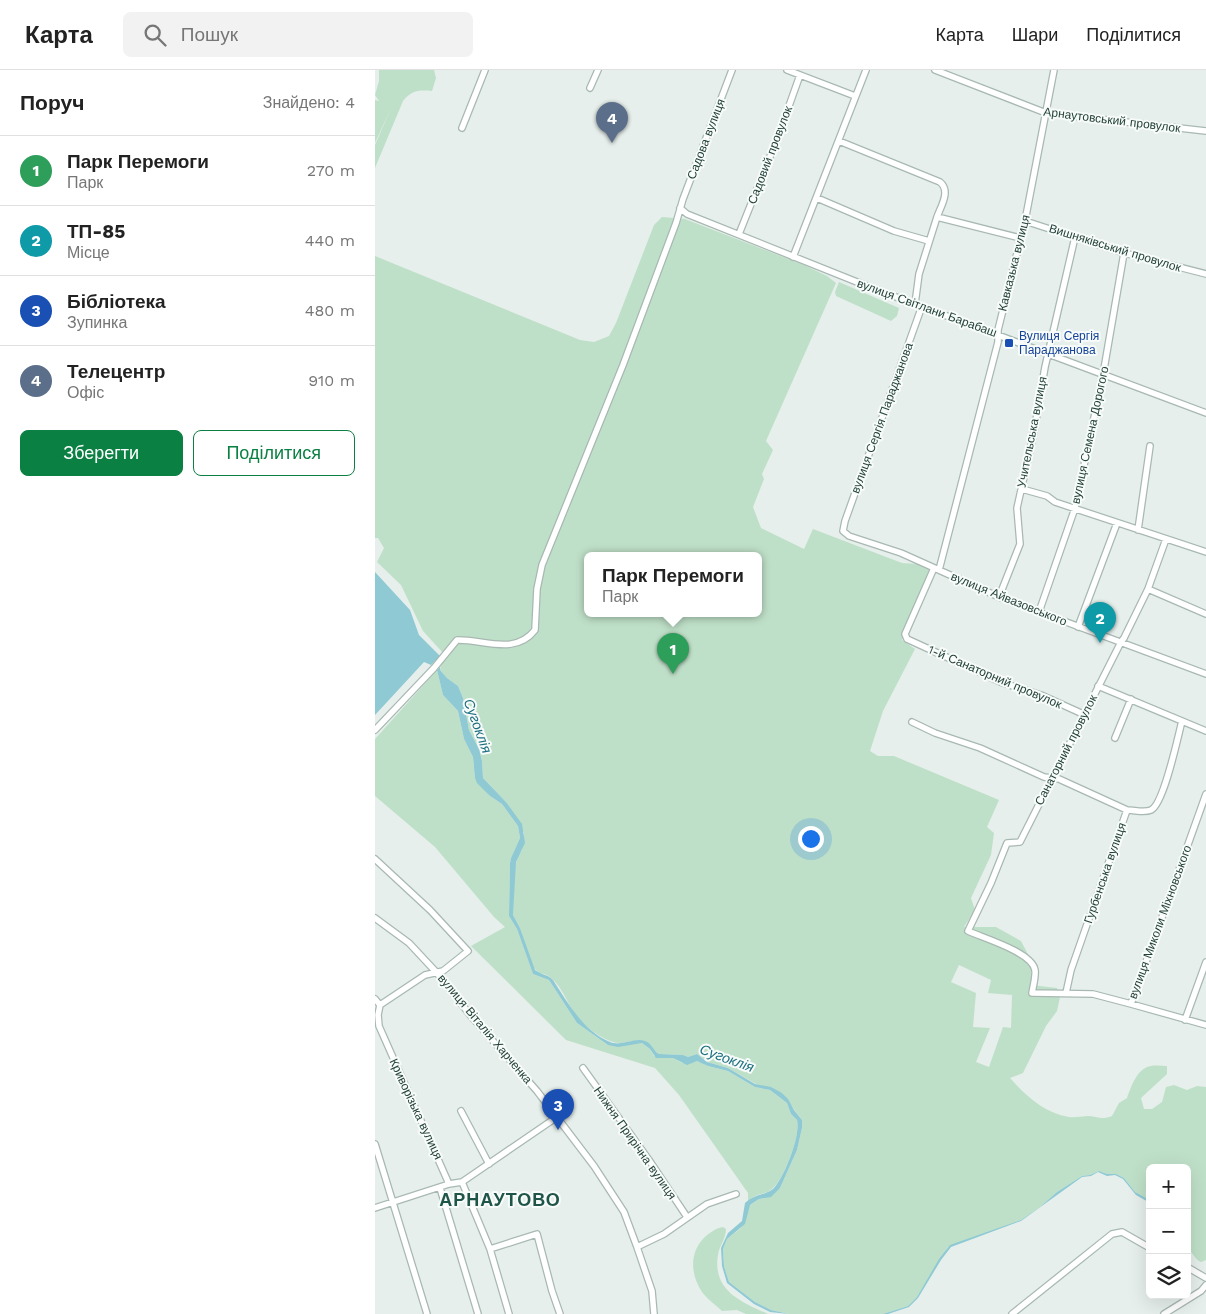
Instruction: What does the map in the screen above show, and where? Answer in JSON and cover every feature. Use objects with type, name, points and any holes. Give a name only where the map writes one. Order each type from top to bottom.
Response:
[{"type":"street","points":[[462,128],[485,70]]},
{"type":"street","points":[[590,88],[598,70]]},
{"type":"street","name":"Садова вулиця","points":[[375,730],[445,656],[457,640],[489,644],[512,644],[522,640],[535,630],[537,589],[542,565],[623,365],[732,70]]},
{"type":"street","points":[[787,70],[855,96]]},
{"type":"street","points":[[793,257],[866,70]]},
{"type":"street","name":"Арнаутовський провулок","points":[[935,70],[1046,113],[1206,131]]},
{"type":"street","name":"Кавказька вулиця","points":[[907,639],[905,634],[936,569],[998,342],[998,330],[1025,221],[1054,70]]},
{"type":"street","name":"Садовий провулок","points":[[739,234],[779,134],[800,75]]},
{"type":"street","points":[[839,141],[940,182],[946,190],[919,274],[915,304]]},
{"type":"street","points":[[817,198],[894,231],[929,241]]},
{"type":"street","name":"вулиця Світлани Барабаш","points":[[680,208],[687,214],[793,257],[1206,413]]},
{"type":"street","points":[[937,217],[1020,238]]},
{"type":"street","name":"Вишняківський провулок","points":[[1025,221],[1125,254],[1206,274]]},
{"type":"street","name":"Учительська вулиця","points":[[999,597],[1019,544],[1017,508],[1034,432],[1045,367],[1075,237]]},
{"type":"street","name":"вулиця Семена Дорогого","points":[[1039,612],[1075,508],[1103,375],[1125,254]]},
{"type":"street","name":"вулиця Сергія Параджанова","points":[[843,531],[922,306]]},
{"type":"street","points":[[1137,530],[1150,446]]},
{"type":"street","points":[[1022,489],[1047,496],[1055,502],[1206,552]]},
{"type":"street","points":[[1079,627],[1117,523]]},
{"type":"street","name":"вулиця Айвазовського","points":[[843,531],[849,536],[901,553],[999,597],[1206,674]]},
{"type":"street","name":"Санаторний провулок","points":[[1067,993],[1031,993],[1035,970],[1032,963],[1018,952],[968,931],[1007,843],[1020,842],[1083,714],[1124,638],[1148,589],[1165,539]]},
{"type":"street","points":[[1148,589],[1206,614]]},
{"type":"street","name":"1-й Санаторний провулок","points":[[907,639],[1003,682],[1041,695],[1083,714]]},
{"type":"street","name":"Санаторний провулок","points":[[1099,686],[1206,731]]},
{"type":"street","points":[[1115,738],[1131,700]]},
{"type":"street","name":"Гурбенська вулиця","points":[[1067,993],[1071,970],[1127,810],[1152,810],[1157,805],[1168,774],[1182,720]]},
{"type":"street","points":[[912,722],[935,733],[980,748],[1044,777],[1059,779],[1127,810]]},
{"type":"street","name":"вулиця Миколи Міхновського","points":[[1206,794],[1131,1004],[1206,1025]]},
{"type":"street","points":[[375,859],[430,910],[468,951],[443,971],[425,975],[380,1005],[375,999]]},
{"type":"street","name":"вулиця Віталія Харченка","points":[[375,918],[409,943],[437,973],[471,1016],[537,1091],[594,1166],[624,1212],[652,1291],[655,1314]]},
{"type":"street","points":[[1185,1020],[1206,962]]},
{"type":"street","points":[[1067,993],[1093,994],[1131,1004]]},
{"type":"street","name":"Криворізька вулиця","points":[[380,1005],[378,1015],[379,1026],[449,1184]]},
{"type":"street","name":"Нижня Прирічна вулиця","points":[[583,1068],[687,1217]]},
{"type":"street","points":[[461,1111],[489,1164]]},
{"type":"street","points":[[375,1208],[449,1184],[462,1182],[557,1117]]},
{"type":"street","points":[[375,1144],[427,1314]]},
{"type":"street","points":[[462,1182],[490,1249],[509,1314]]},
{"type":"street","points":[[440,1188],[478,1314]]},
{"type":"street","points":[[637,1247],[663,1234],[707,1204],[736,1194]]},
{"type":"street","points":[[1012,1314],[1112,1234],[1122,1232],[1146,1246]]},
{"type":"street","points":[[490,1249],[537,1234],[560,1314]]},
{"type":"street","points":[[1191,1269],[1206,1278]]},
{"type":"street","points":[[1164,1314],[1201,1291],[1206,1285]]},
{"type":"green space","points":[[379,70],[434,70],[436,78],[432,91],[416,92],[409,95],[403,101],[375,168],[375,145],[391,108],[375,143],[375,100],[379,101],[375,95],[379,81]]},
{"type":"green space","points":[[662,217],[685,219],[804,265],[827,276],[836,283],[766,441],[773,450],[762,474],[764,479],[753,507],[761,528],[804,549],[813,529],[902,563],[918,564],[929,570],[902,640],[915,649],[883,711],[870,751],[878,756],[894,756],[999,800],[987,827],[994,833],[991,855],[971,898],[975,910],[964,927],[996,927],[1021,941],[1031,960],[1031,985],[1057,988],[1060,997],[1057,1011],[1046,1026],[1023,1073],[1010,1078],[1022,1091],[1036,1103],[1060,1115],[1103,1118],[1112,1116],[1119,1103],[1127,1098],[1138,1074],[1146,1067],[1167,1066],[1167,1074],[1141,1098],[1144,1109],[1152,1109],[1162,1102],[1166,1087],[1174,1085],[1187,1090],[1197,1086],[1206,1087],[1206,1260],[1199,1261],[1191,1251],[1191,1164],[1146,1164],[1146,1198],[1135,1192],[1124,1178],[1116,1174],[1107,1174],[1099,1171],[1082,1176],[1057,1192],[1021,1220],[948,1247],[917,1297],[908,1306],[883,1314],[789,1314],[771,1310],[755,1302],[729,1282],[724,1266],[723,1249],[727,1239],[741,1228],[749,1206],[759,1199],[766,1198],[780,1188],[797,1150],[802,1120],[782,1093],[756,1084],[728,1068],[707,1062],[697,1054],[688,1057],[659,1054],[640,1041],[616,1043],[600,1036],[581,1022],[553,980],[547,975],[539,973],[533,967],[520,928],[513,915],[514,870],[522,850],[524,833],[506,802],[483,778],[479,749],[469,730],[463,698],[458,686],[440,670],[443,653],[423,631],[401,585],[377,562],[384,548],[378,538],[375,538],[375,256],[580,340],[594,342],[609,336],[616,323],[654,225]],"holes":[[[959,965],[991,980],[988,993],[1012,995],[1011,1028],[1003,1027],[989,1067],[976,1062],[990,1028],[973,1027],[976,993],[951,982]]]},
{"type":"green space","points":[[839,282],[899,308],[897,316],[891,321],[836,296],[835,292]]},
{"type":"green space","points":[[437,670],[443,695],[458,711],[464,739],[473,757],[475,778],[490,796],[502,804],[518,826],[520,838],[510,863],[509,916],[517,929],[533,974],[549,980],[577,1023],[608,1045],[642,1043],[650,1049],[654,1056],[673,1058],[682,1063],[697,1061],[728,1071],[755,1087],[770,1090],[787,1103],[791,1114],[797,1120],[798,1127],[794,1146],[782,1176],[777,1184],[767,1192],[755,1196],[748,1201],[748,1193],[679,1095],[655,1068],[566,1040],[471,946],[505,927],[494,917],[435,847],[375,796],[375,739]]},
{"type":"green space","points":[[723,1227],[726,1229],[718,1255],[717,1267],[719,1277],[731,1293],[748,1305],[768,1314],[746,1314],[737,1310],[722,1311],[704,1295],[698,1285],[693,1263],[700,1242],[716,1229]]},
{"type":"water","points":[[375,572],[410,610],[419,635],[440,656],[431,665],[424,662],[375,715]]},
{"type":"water","points":[[440,667],[440,670],[447,678],[458,686],[463,698],[469,730],[479,749],[482,761],[483,778],[506,802],[522,824],[525,843],[516,862],[513,915],[520,928],[535,970],[553,980],[577,1016],[600,1037],[614,1043],[637,1040],[645,1041],[659,1054],[688,1057],[697,1054],[707,1062],[728,1068],[755,1084],[771,1087],[782,1093],[802,1120],[797,1150],[780,1188],[771,1197],[759,1199],[750,1205],[745,1224],[727,1239],[723,1249],[724,1266],[729,1282],[755,1302],[771,1310],[789,1314],[770,1312],[754,1304],[727,1283],[722,1266],[721,1248],[728,1233],[742,1221],[745,1203],[773,1189],[782,1176],[794,1146],[798,1127],[797,1120],[791,1114],[787,1103],[770,1090],[755,1087],[728,1071],[697,1061],[687,1065],[673,1058],[656,1058],[650,1049],[642,1043],[618,1047],[608,1045],[577,1023],[549,980],[533,974],[517,929],[509,916],[510,863],[520,838],[518,826],[502,804],[490,796],[477,783],[473,757],[464,739],[458,711],[443,695],[437,670]]},
{"type":"water","points":[[1099,1171],[1107,1174],[1116,1174],[1124,1178],[1135,1192],[1146,1198],[1146,1201],[1136,1195],[1123,1179],[1115,1175],[1107,1176],[1098,1172],[1091,1176],[1082,1177],[1021,1221],[951,1247],[918,1298],[909,1307],[883,1314],[908,1306],[917,1297],[939,1259],[950,1245],[1021,1220],[1057,1192],[1082,1176]]},
{"type":"place","name":"Телецентр","points":[[612,143]]},
{"type":"place","name":"Вулиця Сергія Параджанова","points":[[1009,343]]},
{"type":"place","name":"ТП-85","points":[[1100,643]]},
{"type":"place","name":"Парк Перемоги","points":[[673,674]]},
{"type":"place","name":"Бібліотека","points":[[558,1130]]},
{"type":"district","name":"АРНАУТОВО","points":[[500,1200]]},
{"type":"water label","name":"Сугоклія","points":[[478,726]]},
{"type":"water label","name":"Сугоклія","points":[[727,1058]]}]
